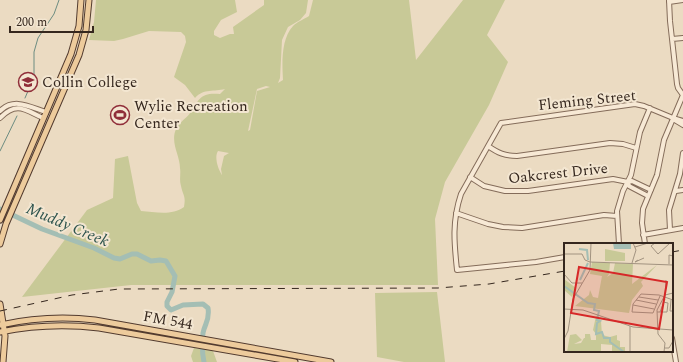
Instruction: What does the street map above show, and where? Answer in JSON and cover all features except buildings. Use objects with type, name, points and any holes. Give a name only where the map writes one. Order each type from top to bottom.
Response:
[{"type":"main road","points":[[0,220],[75,41],[80,17],[81,0]]},
{"type":"main road","points":[[0,244],[6,224],[82,44],[87,21],[89,0]]},
{"type":"main road","points":[[75,41],[82,44]]},
{"type":"main road","points":[[46,112],[51,120]]},
{"type":"main road","points":[[43,118],[51,120]]},
{"type":"main road","points":[[0,304],[4,355],[3,362]]},
{"type":"main road","name":"FM 544","points":[[2,325],[24,320],[82,318],[331,362]]},
{"type":"main road","points":[[118,331],[119,324]]},
{"type":"main road","name":"FM 544","points":[[2,332],[32,326],[68,325],[118,331],[295,362]]},
{"type":"street","points":[[645,243],[642,217],[645,202],[657,175],[664,140],[683,95],[677,84],[669,1],[683,0]]},
{"type":"street","points":[[672,39],[683,38]]},
{"type":"street","points":[[0,111],[9,104],[21,103],[46,112]]},
{"type":"street","name":"Fleming Street","points":[[488,146],[501,123],[624,105],[634,104],[644,106],[683,121]]},
{"type":"street","points":[[0,118],[10,109],[16,108],[43,118]]},
{"type":"street","points":[[619,243],[617,211],[623,191],[634,165],[640,132],[650,108]]},
{"type":"street","name":"Fleming Street","points":[[673,118],[683,125]]},
{"type":"street","points":[[564,257],[536,262],[457,270],[453,236],[456,213],[461,194],[488,146],[499,154],[508,156],[518,156],[610,143],[623,144],[636,148]]},
{"type":"street","points":[[670,230],[668,210],[676,191],[683,155]]},
{"type":"street","name":"Oakcrest Drive","points":[[470,177],[484,186],[515,192],[613,179],[628,182],[632,181],[651,190]]},
{"type":"street","name":"Oakcrest Drive","points":[[628,182],[629,186],[648,196]]},
{"type":"street","points":[[676,191],[683,190]]},
{"type":"street","points":[[456,213],[488,224],[503,227],[522,228],[604,215],[617,216]]},
{"type":"street","points":[[643,235],[683,228]]},
{"type":"street","points":[[673,344],[676,362]]},
{"type":"green space","points":[[96,0],[235,0],[237,12],[221,20],[214,31],[214,35],[220,38],[234,34],[233,27],[264,5],[264,0],[308,0],[306,13],[300,20],[288,27],[282,40],[280,78],[278,83],[283,80],[283,52],[286,38],[293,26],[309,16],[313,0],[409,0],[416,60],[463,0],[505,0],[487,35],[508,62],[489,105],[445,182],[435,219],[438,285],[131,285],[22,297],[87,210],[113,198],[115,159],[128,156],[137,203],[141,211],[158,213],[174,212],[184,207],[185,203],[180,184],[180,163],[174,134],[178,125],[188,115],[198,100],[205,95],[220,94],[225,89],[202,93],[195,98],[185,85],[174,77],[186,42],[185,36],[181,32],[149,31],[114,41],[89,40],[94,22]],"holes":[[[266,86],[270,87],[257,91],[250,130],[248,131],[257,89]],[[218,151],[229,153],[224,156],[221,169],[222,175],[217,163],[216,156]]]},
{"type":"green space","points":[[437,292],[445,362],[404,362],[377,357],[375,293]]},
{"type":"green space","points":[[194,348],[213,351],[217,362],[193,362],[191,356]]},
{"type":"waterway","points":[[25,98],[34,77],[34,52],[38,38],[54,14],[59,0]]},
{"type":"waterway","points":[[0,151],[17,116]]},
{"type":"waterway","name":"Muddy Creek","points":[[0,209],[42,229],[94,248],[114,258],[120,259],[132,254],[137,254],[151,261],[166,261],[175,276],[172,292],[167,302],[167,306],[171,310],[183,305],[203,304],[208,308],[208,319],[203,337],[204,362]]},
{"type":"railway","points":[[673,252],[683,250]]},
{"type":"railway","points":[[0,311],[72,295],[119,289],[438,288],[489,284],[564,271]]},
{"type":"place","name":"Collin College","points":[[28,82]]},
{"type":"place","name":"Wylie Recreation Center","points":[[120,115]]}]
